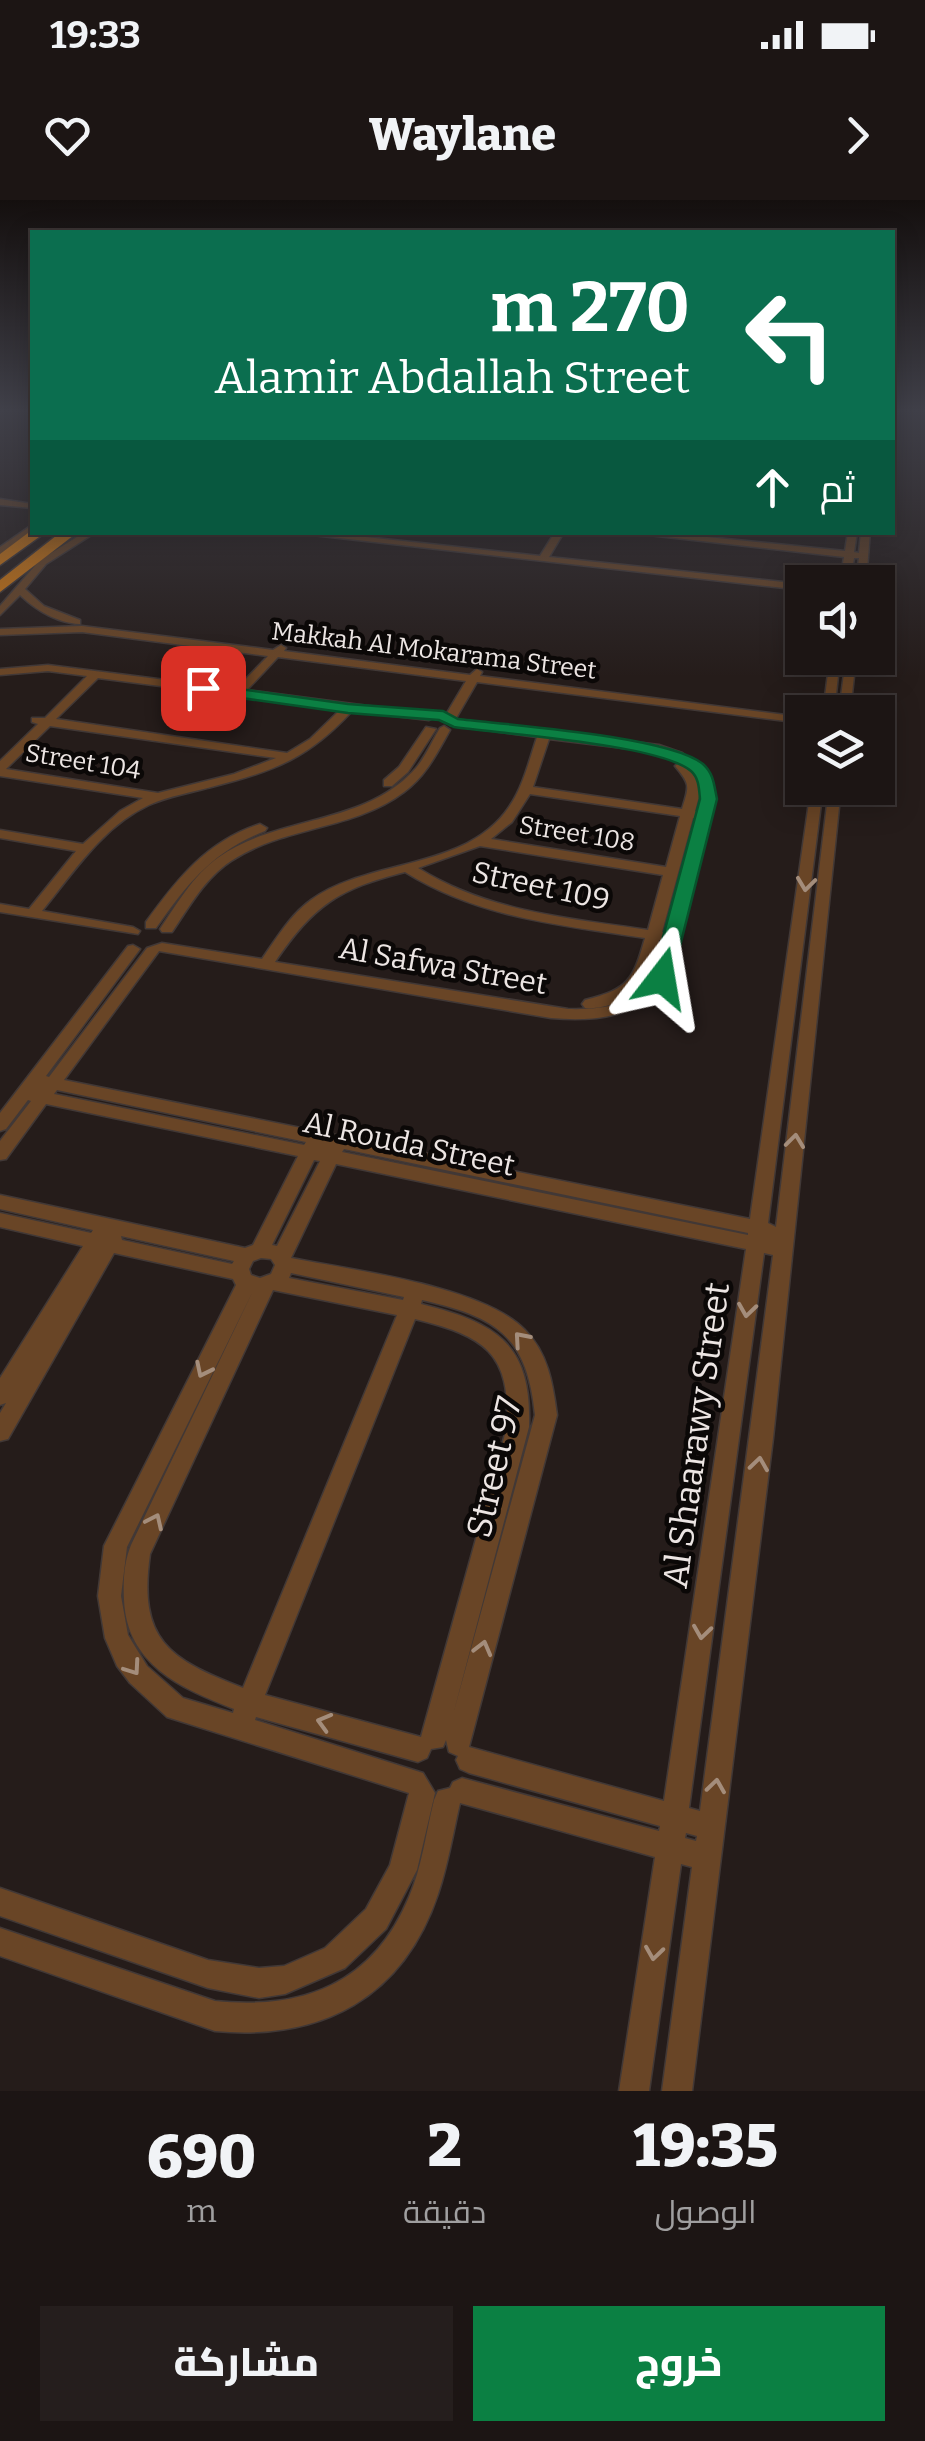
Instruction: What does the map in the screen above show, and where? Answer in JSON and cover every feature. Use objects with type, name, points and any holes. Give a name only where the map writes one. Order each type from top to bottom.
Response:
[{"type":"highway","points":[[0,561],[35,535]]},
{"type":"highway","points":[[0,588],[67,535]]},
{"type":"street","points":[[2,500],[30,504]]},
{"type":"street","points":[[0,551],[30,529]]},
{"type":"street","points":[[0,612],[43,562],[90,535]]},
{"type":"street","points":[[325,535],[430,544]]},
{"type":"street","points":[[359,535],[785,579]]},
{"type":"street","points":[[540,556],[548,535]]},
{"type":"street","points":[[540,556],[558,535]]},
{"type":"street","points":[[677,535],[768,540]]},
{"type":"street","points":[[702,535],[863,554]]},
{"type":"street","points":[[847,565],[852,535]]},
{"type":"street","points":[[862,565],[866,535]]},
{"type":"street","points":[[698,572],[785,584]]},
{"type":"street","name":"Makkah Al Mokarama Street","points":[[21,591],[52,614],[116,630]]},
{"type":"street","name":"Makkah Al Mokarama Street","points":[[0,632],[116,630],[785,714]]},
{"type":"street","points":[[243,697],[285,651]]},
{"type":"street","points":[[0,1125],[38,1089],[161,938],[206,874],[246,845],[291,824],[347,813],[401,788],[418,772],[468,674]]},
{"type":"street","points":[[0,675],[88,678],[243,697],[543,737],[669,756],[694,764],[709,786],[704,816],[688,877],[663,937]]},
{"type":"street","points":[[0,754],[88,678]]},
{"type":"street","points":[[32,914],[123,814],[160,797],[245,775],[292,757],[319,740],[345,711]]},
{"type":"street","points":[[42,721],[292,757]]},
{"type":"street","points":[[0,770],[42,721]]},
{"type":"street","points":[[270,958],[302,915],[324,897],[476,841],[509,817],[543,737]]},
{"type":"street","points":[[663,937],[671,869],[695,786],[692,777],[669,756]]},
{"type":"street","name":"Street 104","points":[[0,770],[160,797]]},
{"type":"street","points":[[524,789],[704,816]]},
{"type":"street","name":"Al Shaarawy Street","points":[[634,2091],[816,805]]},
{"type":"street","name":"Al Shaarawy Street","points":[[677,2091],[762,1438],[833,805]]},
{"type":"street","points":[[0,834],[88,849]]},
{"type":"street","name":"Street 108","points":[[476,841],[671,869]]},
{"type":"street","points":[[671,869],[692,861]]},
{"type":"street","name":"Street 109","points":[[407,867],[450,894],[487,908],[663,937]]},
{"type":"street","points":[[671,869],[688,877]]},
{"type":"street","points":[[0,908],[131,940]]},
{"type":"street","points":[[0,919],[131,940],[161,938]]},
{"type":"street","name":"Al Safwa Street","points":[[131,940],[161,938],[551,1014],[588,1016],[621,1010],[647,996],[662,978],[663,937]]},
{"type":"street","points":[[0,1154],[131,940]]},
{"type":"street","name":"Al Rouda Street","points":[[38,1089],[783,1241]]},
{"type":"street","points":[[313,1144],[139,1554],[133,1589],[139,1624],[157,1654],[185,1676],[250,1701],[445,1747],[711,1827]]},
{"type":"street","points":[[335,1148],[262,1269],[116,1546],[109,1576],[109,1607],[115,1637],[129,1665],[150,1689],[176,1708],[239,1730],[436,1792],[708,1858]]},
{"type":"street","name":"Street 97","points":[[0,1202],[106,1235]]},
{"type":"street","name":"Street 97","points":[[0,1220],[106,1235],[412,1300],[471,1327],[508,1358],[518,1380],[522,1403],[445,1747]]},
{"type":"street","points":[[0,1396],[106,1235]]},
{"type":"street","points":[[0,1432],[106,1235]]},
{"type":"street","points":[[239,1730],[412,1300]]},
{"type":"street","points":[[0,1942],[215,2016],[250,2022],[286,2019],[321,2008],[368,1977],[406,1934],[423,1899],[436,1792],[412,1765],[445,1747]]},
{"type":"street","points":[[0,1902],[221,1978],[259,1983],[286,1980],[335,1958],[376,1919],[403,1870],[436,1792],[471,1771],[445,1747]]},
{"type":"route","points":[[203,688],[348,708],[438,715],[454,723],[659,750],[694,764],[709,786],[709,799],[662,978]]}]
